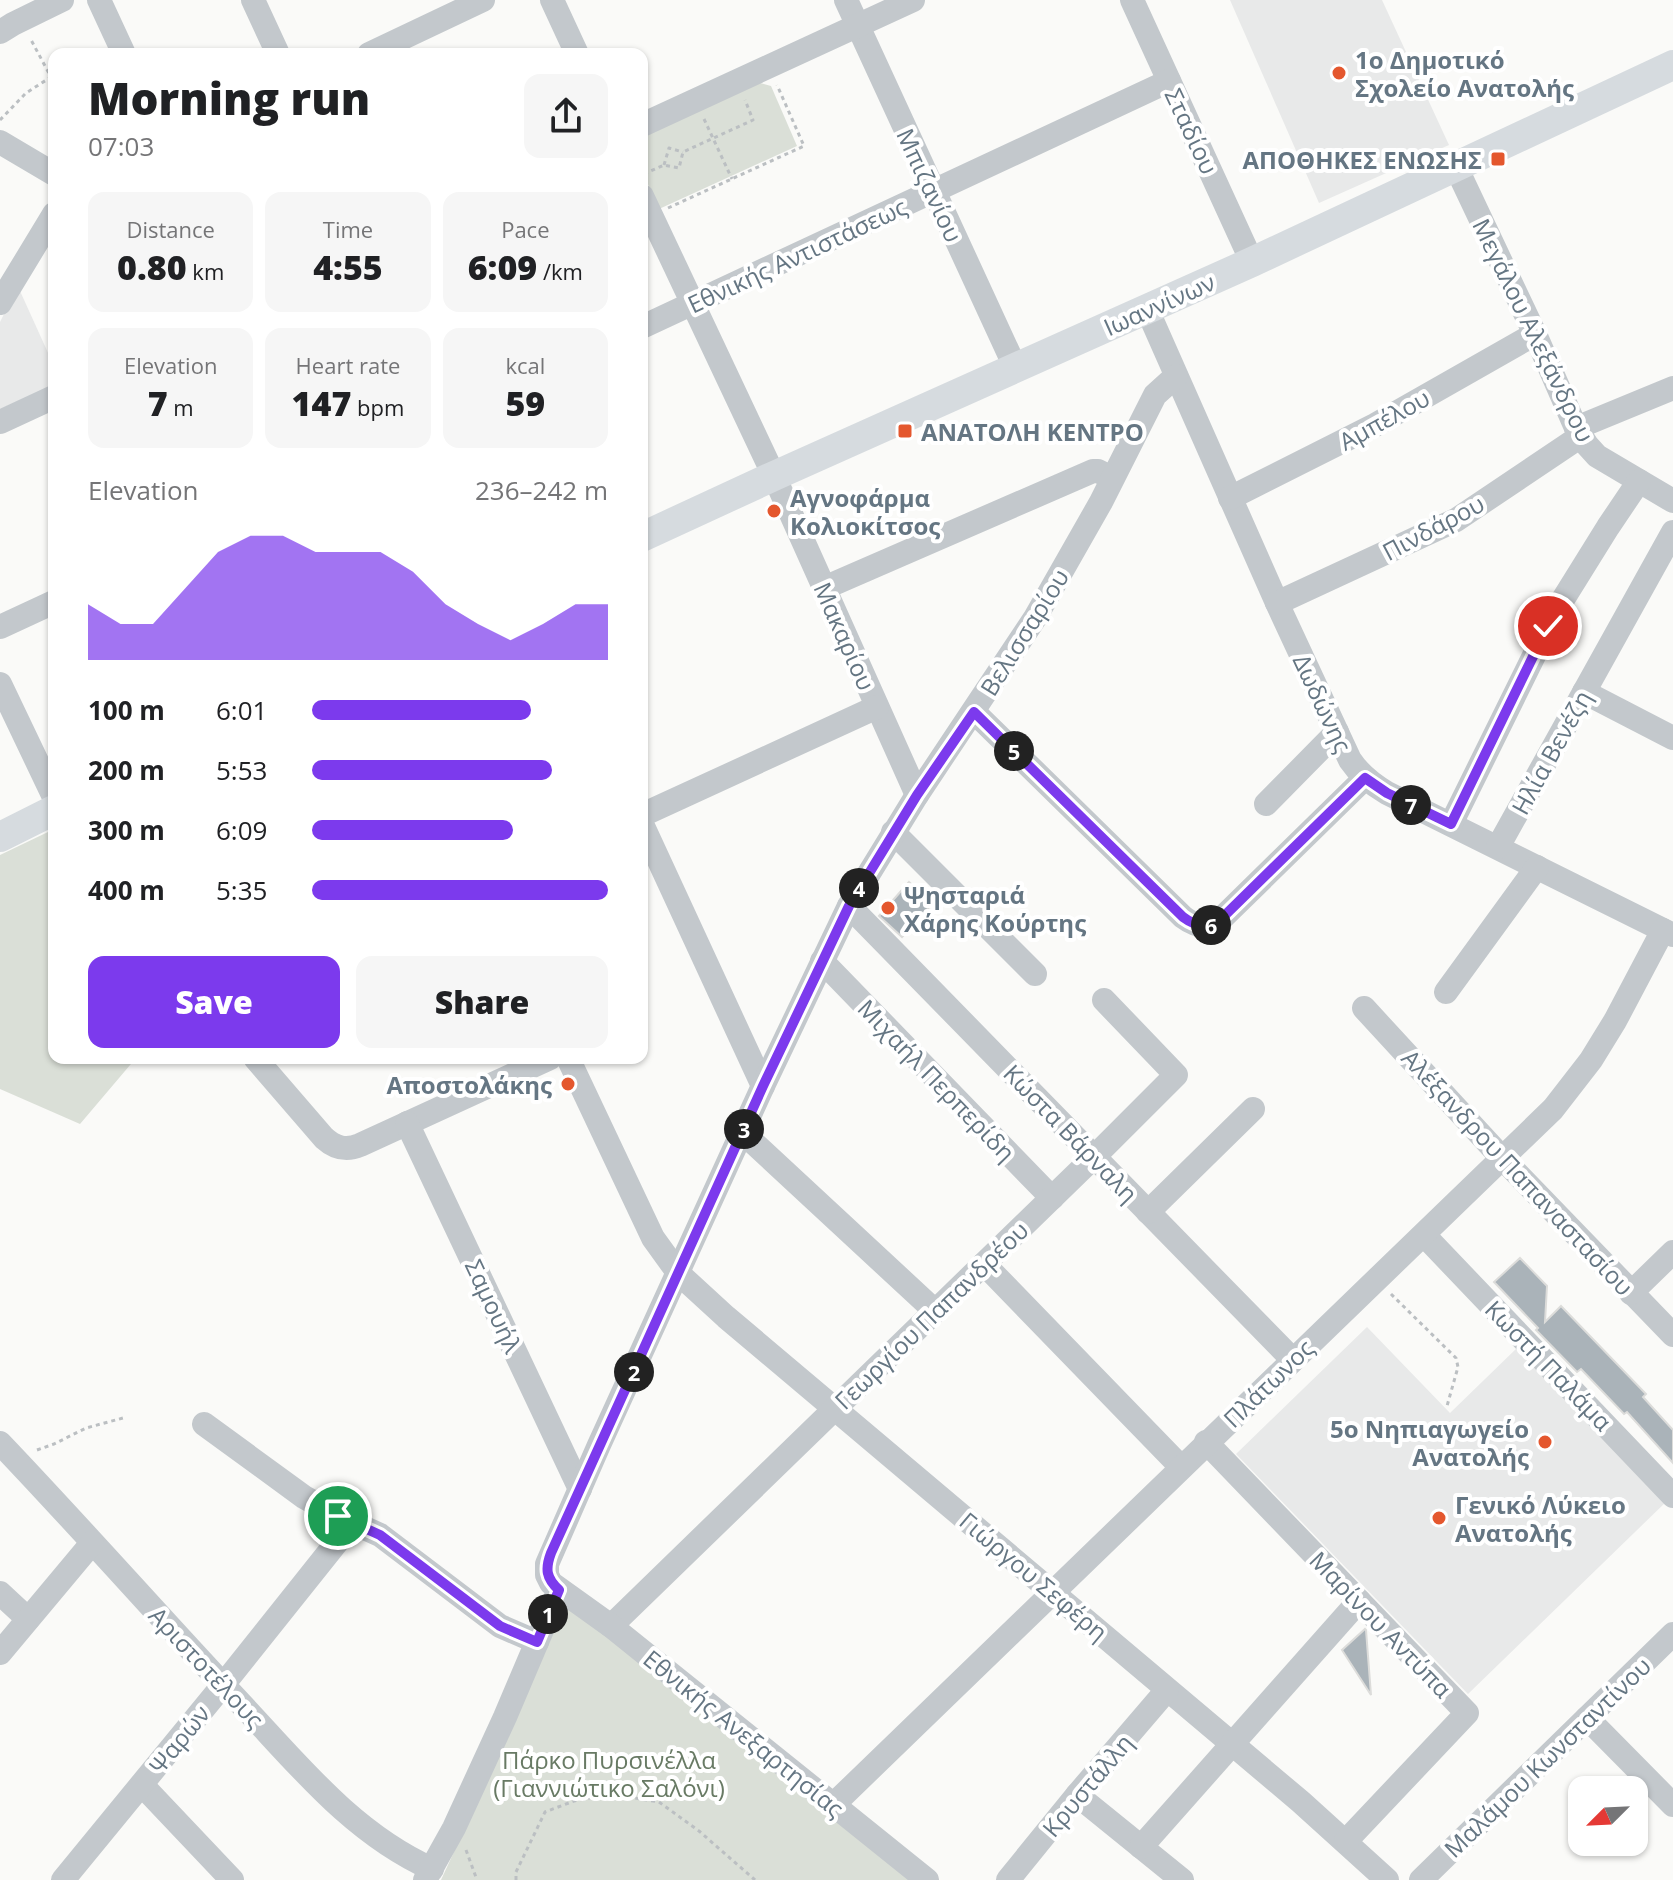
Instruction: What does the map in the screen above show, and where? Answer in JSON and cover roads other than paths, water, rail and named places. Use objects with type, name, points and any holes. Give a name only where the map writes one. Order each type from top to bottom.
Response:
[{"type":"main road","name":"Ιωαννίνων","points":[[648,534],[1252,262],[1673,65]]},
{"type":"main road","points":[[0,837],[48,813]]},
{"type":"street","points":[[0,32],[62,0]]},
{"type":"street","points":[[99,0],[121,48]]},
{"type":"street","points":[[253,0],[275,48]]},
{"type":"street","points":[[382,48],[483,0]]},
{"type":"street","points":[[552,0],[574,48]]},
{"type":"street","name":"Μπιζανίου","points":[[846,0],[1016,369]]},
{"type":"street","points":[[648,122],[913,0]]},
{"type":"street","name":"Σταδίου","points":[[1132,0],[1252,262]]},
{"type":"street","name":"Εθνικής Αντιστάσεως","points":[[648,324],[1169,81]]},
{"type":"street","points":[[0,142],[48,170]]},
{"type":"street","name":"Μεγάλου Αλεξάνδρου","points":[[1456,167],[1579,432],[1597,456],[1673,501]]},
{"type":"street","name":"Μακαρίου","points":[[648,208],[774,476],[917,795]]},
{"type":"street","points":[[3,292],[48,223]]},
{"type":"street","name":"Δωδώνης","points":[[1147,309],[1277,603],[1350,760],[1365,778],[1387,793],[1668,932]]},
{"type":"street","name":"Αμπέλου","points":[[1230,498],[1362,432],[1535,334]]},
{"type":"street","name":"Βελισσαρίου","points":[[559,1590],[549,1579],[547,1564],[763,1086],[849,906],[893,832],[1035,618],[1101,502],[1155,395],[1176,376]]},
{"type":"street","name":"Πινδάρου","points":[[1277,603],[1456,520],[1579,432],[1673,388]]},
{"type":"street","points":[[0,422],[48,400]]},
{"type":"street","points":[[824,588],[1093,471],[1112,478]]},
{"type":"street","points":[[1451,824],[1557,609],[1639,481]]},
{"type":"street","name":"Ηλία Βενέζη","points":[[1498,847],[1673,532]]},
{"type":"street","points":[[0,627],[48,605]]},
{"type":"street","points":[[0,684],[48,784]]},
{"type":"street","points":[[1584,692],[1673,738]]},
{"type":"street","points":[[648,812],[877,707]]},
{"type":"street","points":[[974,712],[1183,917],[1195,925],[1205,926],[1219,921],[1365,778]]},
{"type":"street","points":[[1266,804],[1337,732]]},
{"type":"street","points":[[893,832],[1035,974]]},
{"type":"street","points":[[648,837],[763,1086]]},
{"type":"street","points":[[1446,992],[1537,867]]},
{"type":"street","name":"Κώστα Βάρναλη","points":[[849,906],[1293,1360]]},
{"type":"street","name":"Πλάτωνος","points":[[833,1805],[1553,1109],[1591,1060],[1668,932]]},
{"type":"street","name":"Μιχαήλ Περπερίδη","points":[[822,961],[1052,1198]]},
{"type":"street","name":"Γεωργίου Παπανδρέου","points":[[611,1626],[1176,1075],[1104,1000]]},
{"type":"street","name":"Αλέξανδρου Παπαναστασίου","points":[[1364,1008],[1503,1159],[1673,1335]]},
{"type":"street","points":[[260,1064],[324,1138],[344,1149],[354,1148],[537,1064]]},
{"type":"street","name":"Γιώργου Σεφέρη","points":[[571,1064],[653,1238],[679,1274],[1346,1841],[1377,1877]]},
{"type":"street","points":[[1148,1212],[1253,1109]]},
{"type":"street","name":"Σαμουήλ","points":[[407,1123],[580,1489]]},
{"type":"street","points":[[743,1133],[935,1311]]},
{"type":"street","name":"Κωστή Παλάμα","points":[[1424,1235],[1673,1496]]},
{"type":"street","points":[[1631,1293],[1673,1252]]},
{"type":"street","points":[[984,1264],[1181,1467]]},
{"type":"street","points":[[204,1424],[304,1497],[391,1542],[500,1626],[537,1642]]},
{"type":"street","name":"Μαρίνου Αντύπα","points":[[1206,1442],[1467,1713],[1346,1841]]},
{"type":"street","name":"Αριστοτέλους","points":[[5,1451],[324,1792],[351,1818],[428,1874]]},
{"type":"street","name":"Ψαρών","points":[[63,1880],[353,1522]]},
{"type":"street","points":[[0,1653],[92,1543]]},
{"type":"street","points":[[428,1874],[454,1828],[559,1590]]},
{"type":"street","name":"Εθνικής Ανεξαρτησίας","points":[[559,1590],[611,1626],[927,1880]]},
{"type":"street","points":[[0,1593],[28,1619]]},
{"type":"street","points":[[1141,1847],[1359,1601]]},
{"type":"street","name":"Μαλάμου Κωνσταντίνου","points":[[1421,1880],[1673,1634]]},
{"type":"street","name":"Κρυστάλλη","points":[[1008,1880],[1167,1690]]},
{"type":"street","points":[[1587,1718],[1673,1805]]},
{"type":"street","points":[[142,1785],[232,1880]]},
{"type":"street","points":[[1077,1795],[1182,1880]]},
{"type":"place","name":"1ο Δημοτικό Σχολείο Ανατολής","points":[[1339,73]]},
{"type":"place","name":"ΑΠΟΘΗΚΕΣ ΕΝΩΣΗΣ","points":[[1498,159]]},
{"type":"place","name":"ΑΝΑΤΟΛΗ ΚΕΝΤΡΟ","points":[[905,431]]},
{"type":"place","name":"Αγνοφάρμα Κολιοκίτσος","points":[[774,511]]},
{"type":"place","name":"Ψησταριά Χάρης Κούρτης","points":[[888,908]]},
{"type":"place","name":"Αποστολάκης","points":[[568,1084]]},
{"type":"place","name":"5ο Νηπιαγωγείο Ανατολής","points":[[1545,1442]]},
{"type":"place","name":"Γενικό Λύκειο Ανατολής","points":[[1439,1518]]},
{"type":"park label","name":"Πάρκο Πυρσινέλλα (Γιαννιώτικο Σαλόνι)","points":[[609,1773]]}]
